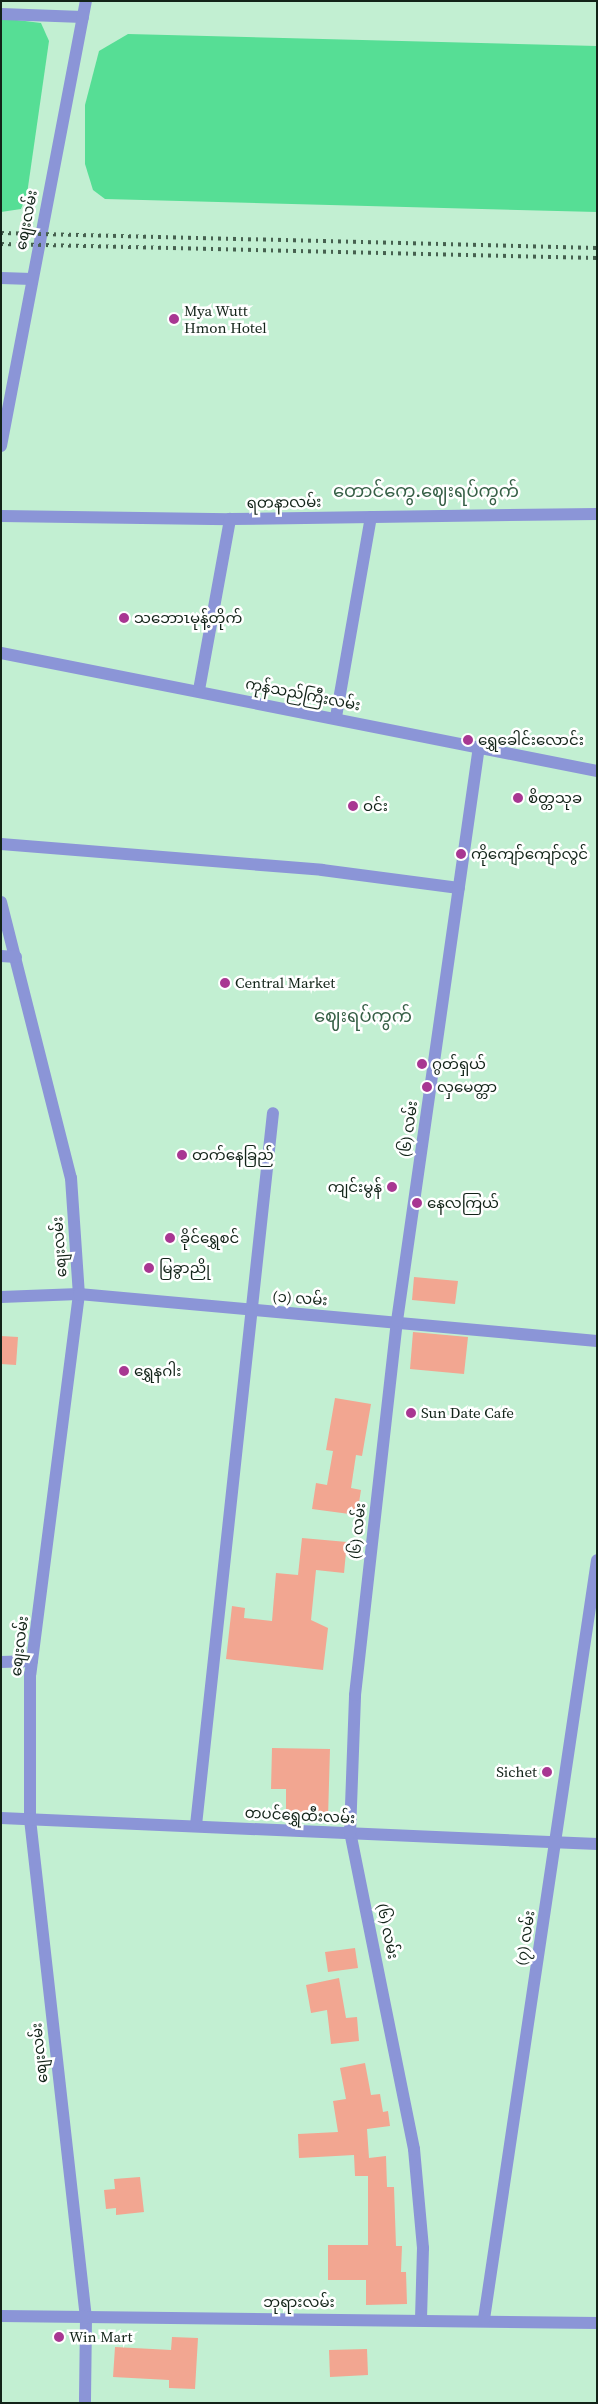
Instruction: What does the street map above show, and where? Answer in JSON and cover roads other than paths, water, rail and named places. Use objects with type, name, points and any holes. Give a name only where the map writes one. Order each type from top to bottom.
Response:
[{"type":"street","name":"စျေးလမ်း","points":[[1,446],[86,1]]},
{"type":"street","points":[[1,14],[83,17]]},
{"type":"street","points":[[1,278],[32,279]]},
{"type":"street","name":"ရတနာလမ်း","points":[[1,516],[230,519],[597,514]]},
{"type":"street","points":[[336,718],[371,517]]},
{"type":"street","points":[[199,690],[230,519]]},
{"type":"street","name":"ကုန်သည်ကြီးလမ်း","points":[[1,653],[199,690],[597,771]]},
{"type":"street","name":"(၆) လမ်း","points":[[422,2319],[423,2248],[414,2149],[350,1834],[355,1695],[397,1321],[479,746]]},
{"type":"street","points":[[1,844],[322,870],[459,888]]},
{"type":"street","name":"စျေးလမ်း","points":[[1,902],[71,1178],[79,1294],[32,1661],[30,1819],[86,2318],[85,2403]]},
{"type":"street","points":[[1,956],[16,957]]},
{"type":"street","points":[[196,1825],[232,1474],[255,1311],[273,1113]]},
{"type":"street","name":"(၁) လမ်း","points":[[1,1297],[79,1294],[255,1311],[397,1321],[597,1341]]},
{"type":"street","name":"(၇) လမ်း","points":[[484,2319],[597,1560]]},
{"type":"street","points":[[1,1662],[32,1661]]},
{"type":"street","name":"တပင်ရွှေထီးလမ်း","points":[[1,1818],[196,1825],[350,1834],[597,1844]]},
{"type":"street","name":"ဘုရားလမ်း","points":[[1,2316],[484,2319],[597,2323]]},
{"type":"railway","points":[[1,233],[597,248]]},
{"type":"railway","points":[[1,244],[597,258]]},
{"type":"place","name":"Mya Wutt Hmon Hotel","points":[[174,319]]},
{"type":"place","name":"သဘောၤမုန့်တိုက်","points":[[124,618]]},
{"type":"place","name":"ရွှေခေါင်းလောင်း","points":[[468,740]]},
{"type":"place","name":"စိတ္တသုခ","points":[[518,798]]},
{"type":"place","name":"ဝင်း","points":[[353,806]]},
{"type":"place","name":"ကိုကျော်ကျော်လွင်","points":[[461,854]]},
{"type":"place","name":"Central Market","points":[[225,983]]},
{"type":"place","name":"ဂွတ်ရှယ်","points":[[422,1064]]},
{"type":"place","name":"လှမေတ္တာ","points":[[427,1087]]},
{"type":"place","name":"တက်နေခြည်","points":[[182,1155]]},
{"type":"place","name":"ကျင်းမွန်","points":[[392,1187]]},
{"type":"place","name":"နေလကြယ်","points":[[417,1203]]},
{"type":"place","name":"ခိုင်ရွှေစင်","points":[[170,1238]]},
{"type":"place","name":"မြခွာညို","points":[[149,1268]]},
{"type":"place","name":"ရွှေနဂါး","points":[[124,1371]]},
{"type":"place","name":"Sun Date Cafe","points":[[411,1413]]},
{"type":"place","name":"Sichet","points":[[547,1772]]},
{"type":"place","name":"Win Mart","points":[[59,2337]]},
{"type":"district","name":"တောင်ကွေ.ဈေးရပ်ကွက်","points":[[426,491]]},
{"type":"district","name":"ဈေးရပ်ကွက်","points":[[363,1016]]}]
